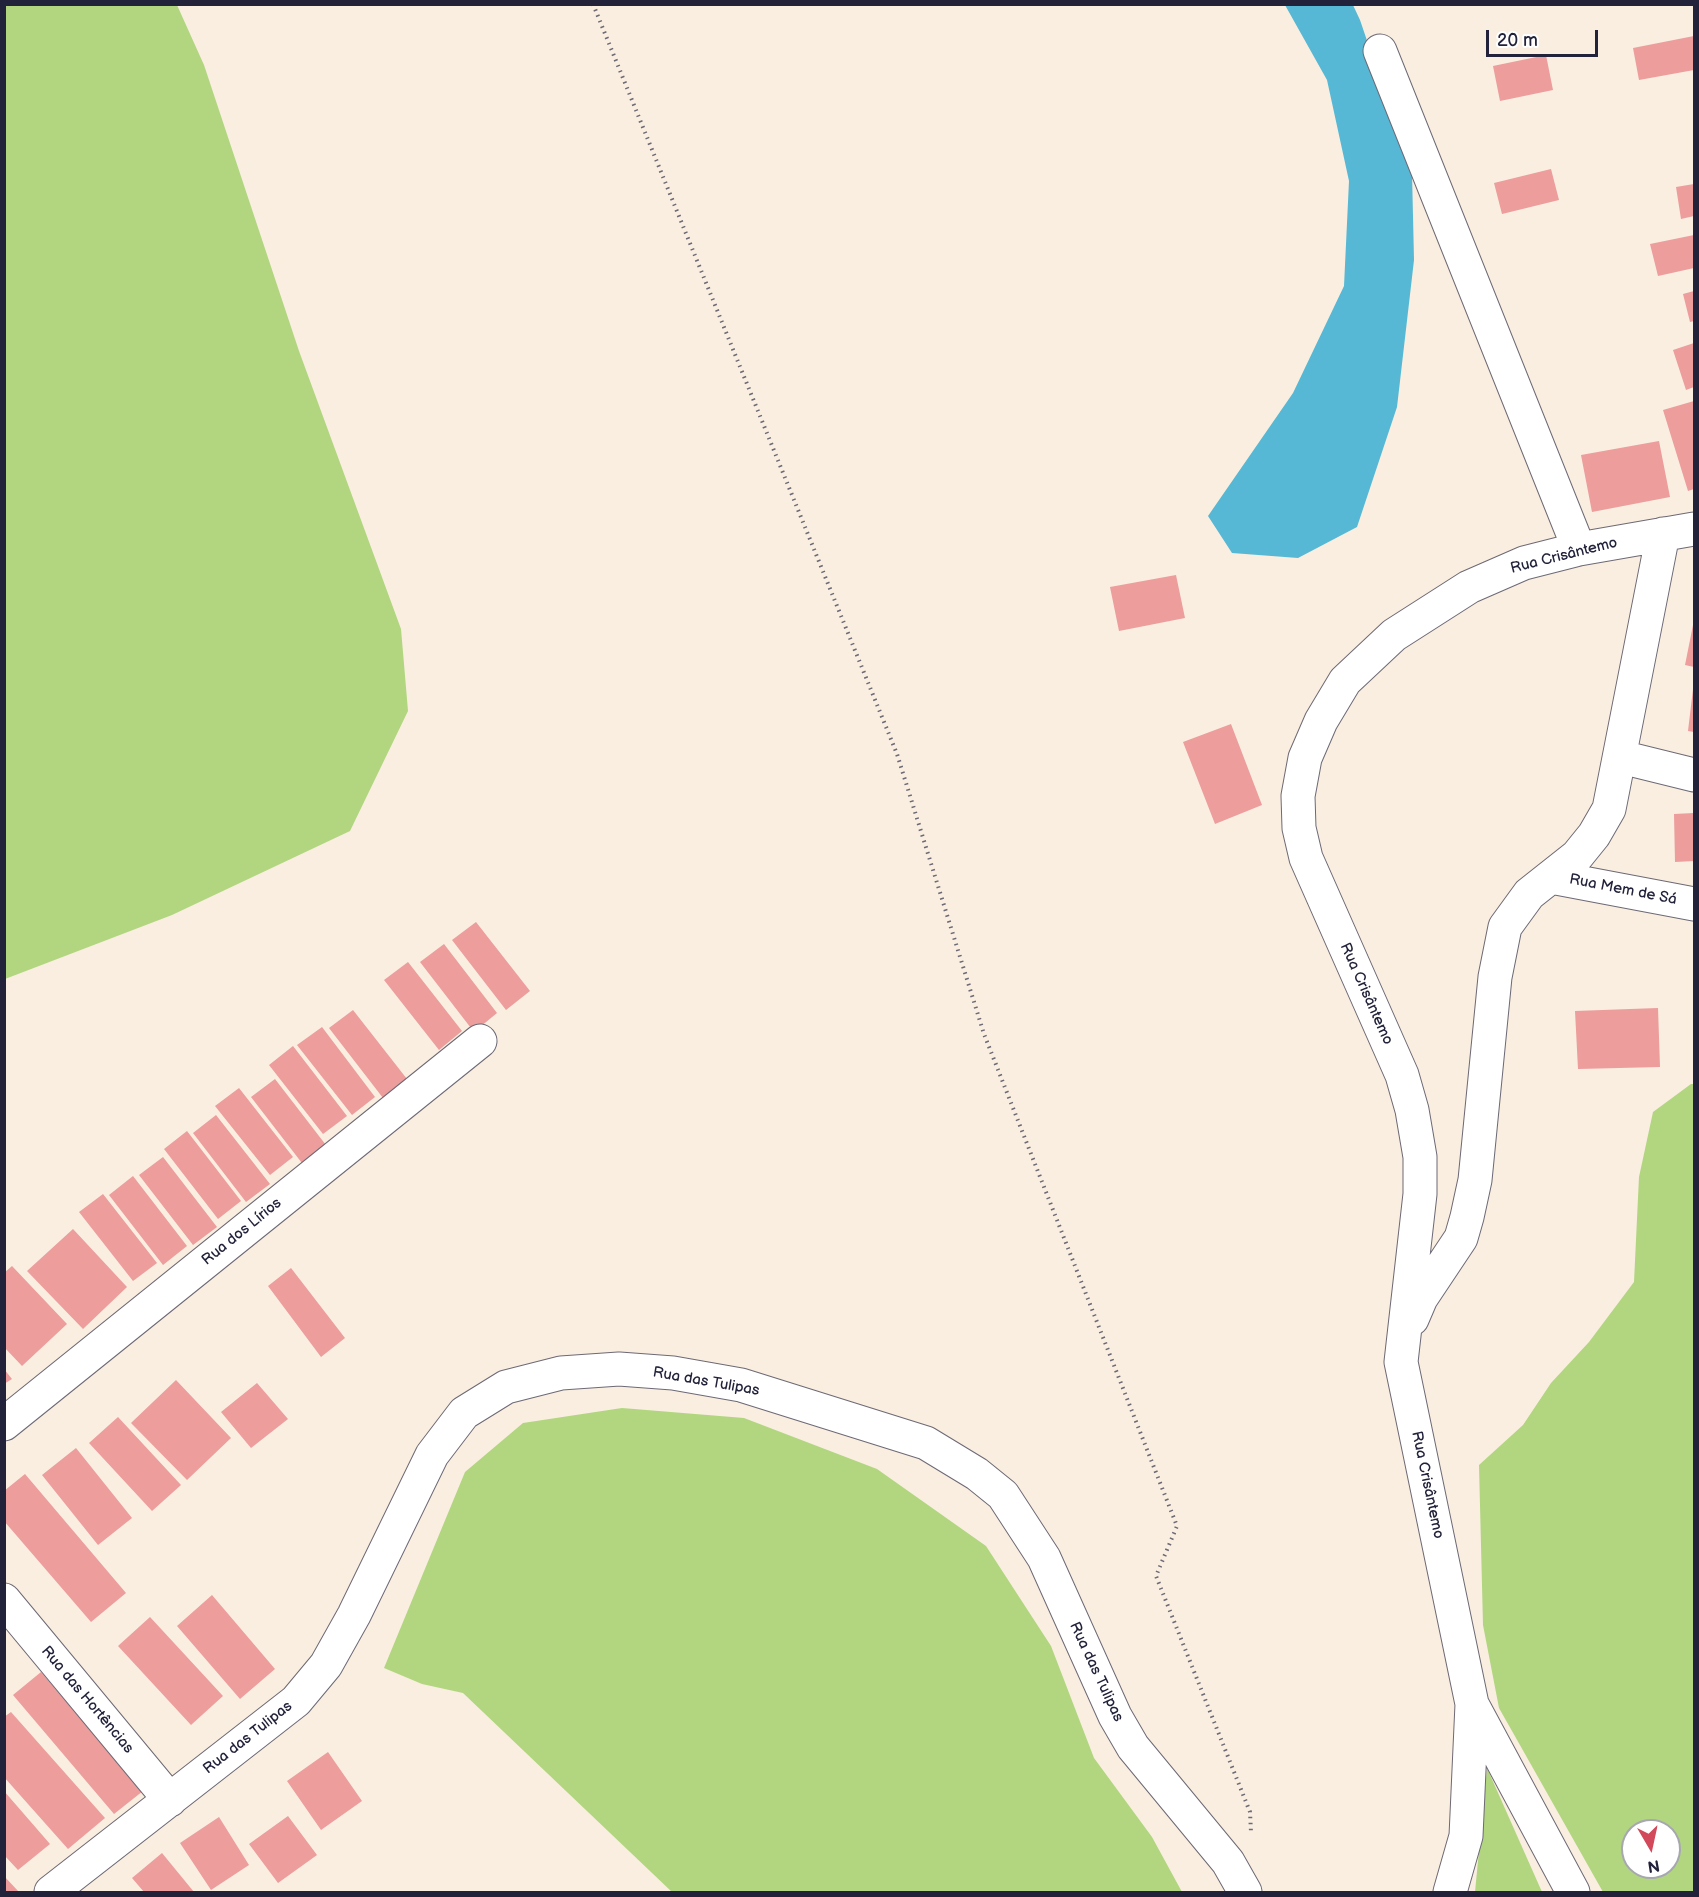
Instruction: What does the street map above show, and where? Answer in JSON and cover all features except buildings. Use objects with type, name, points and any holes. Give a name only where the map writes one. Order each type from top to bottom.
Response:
[{"type":"street","points":[[1380,51],[1580,549]]},
{"type":"street","points":[[1401,1362],[1415,1309],[1455,1248],[1467,1217],[1475,1180],[1495,977],[1505,927],[1529,894],[1577,856],[1594,835],[1609,809],[1679,531]]},
{"type":"street","name":"Rua Crisântemo","points":[[1450,1893],[1466,1836],[1472,1704],[1401,1362],[1420,1194],[1420,1157],[1412,1110],[1402,1075],[1306,858],[1299,828],[1298,796],[1305,758],[1320,721],[1345,681],[1394,635],[1468,586],[1524,563],[1580,549],[1679,531]]},
{"type":"street","points":[[1621,757],[1695,775]]},
{"type":"street","name":"Rua Mem de Sá","points":[[1551,877],[1695,904]]},
{"type":"street","name":"Rua dos Lírios","points":[[4,1424],[480,1041]]},
{"type":"street","name":"Rua das Tulipas","points":[[51,1893],[296,1701],[326,1665],[354,1615],[432,1455],[464,1413],[506,1387],[561,1373],[619,1369],[673,1373],[741,1385],[926,1443],[977,1474],[1003,1495],[1044,1558],[1115,1716],[1133,1747],[1228,1862],[1245,1893]]},
{"type":"street","name":"Rua das Hortências","points":[[4,1600],[170,1800]]},
{"type":"street","name":"Rua Crisântemo","points":[[1472,1704],[1573,1893]]},
{"type":"path","points":[[593,4],[897,754],[984,1035],[1177,1526],[1156,1575],[1250,1812],[1251,1835]]},
{"type":"green space","points":[[5,4],[177,5],[204,65],[299,351],[401,629],[408,711],[350,831],[172,915],[5,979]]},
{"type":"green space","points":[[1694,1084],[1694,1892],[1603,1892],[1499,1708],[1483,1625],[1479,1465],[1523,1425],[1551,1383],[1589,1342],[1634,1282],[1639,1177],[1653,1112]]},
{"type":"green space","points":[[622,1408],[744,1418],[877,1469],[986,1546],[1051,1646],[1094,1758],[1152,1837],[1182,1892],[672,1892],[463,1693],[422,1684],[384,1668],[465,1472],[523,1423]]},
{"type":"green space","points":[[1487,1768],[1542,1892],[1475,1892]]},
{"type":"water","points":[[1285,5],[1353,5],[1412,173],[1414,260],[1397,407],[1357,527],[1298,558],[1232,553],[1208,516],[1293,393],[1344,286],[1349,181],[1327,80]]}]
